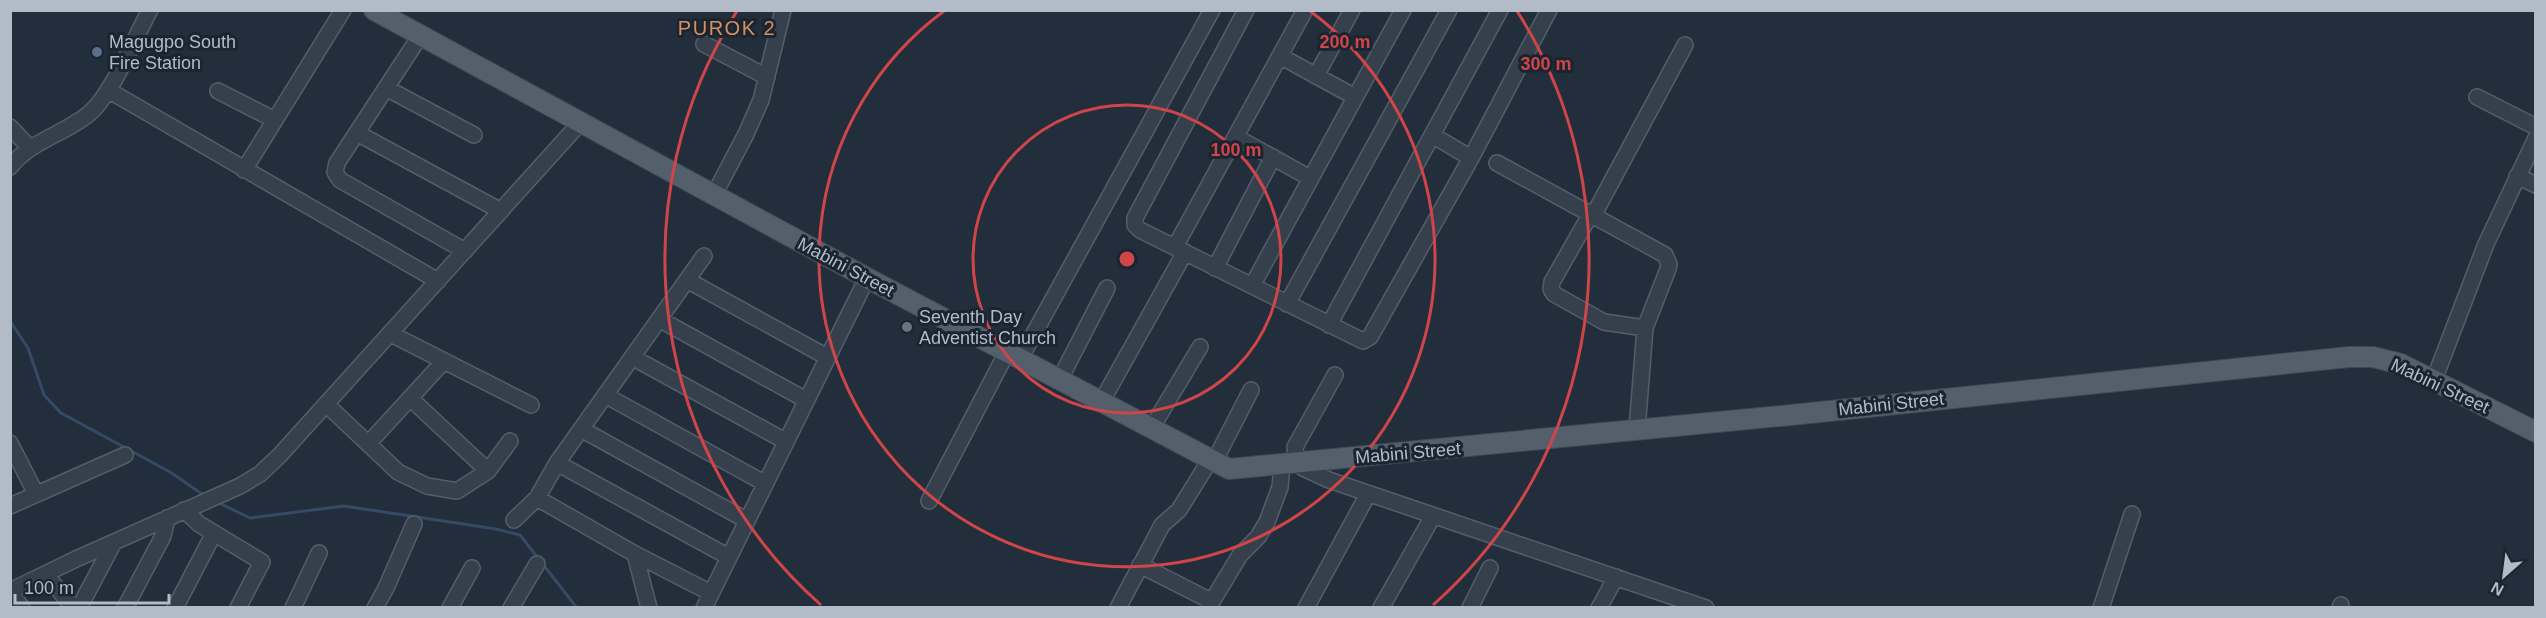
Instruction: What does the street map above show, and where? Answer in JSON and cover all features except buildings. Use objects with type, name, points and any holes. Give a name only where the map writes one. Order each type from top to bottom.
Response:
[{"type":"main road","name":"Mabini Street","points":[[374,10],[867,278],[1212,461],[1236,470],[2326,358],[2373,357],[2401,364],[2535,432]]},
{"type":"street","points":[[10,167],[30,148],[90,112],[108,90],[150,10]]},
{"type":"street","points":[[244,170],[343,10]]},
{"type":"street","points":[[714,195],[754,117],[767,77],[783,10]]},
{"type":"street","points":[[929,501],[1212,10]]},
{"type":"street","points":[[1246,10],[1135,218],[1135,225],[1140,230],[1359,341],[1369,339],[1471,158],[1549,10]]},
{"type":"street","points":[[1102,401],[1236,137],[1305,10]]},
{"type":"street","points":[[1317,76],[1352,10]]},
{"type":"street","points":[[1252,286],[1403,10]]},
{"type":"street","points":[[1287,304],[1449,10]]},
{"type":"street","points":[[1329,325],[1500,10]]},
{"type":"street","points":[[420,36],[335,168],[336,177],[465,251]]},
{"type":"street","points":[[704,44],[767,77]]},
{"type":"street","points":[[1645,328],[1604,322],[1554,294],[1551,290],[1552,282],[1592,216],[1685,45]]},
{"type":"street","points":[[1280,56],[1355,97]]},
{"type":"street","points":[[386,88],[474,135]]},
{"type":"street","points":[[108,90],[438,281]]},
{"type":"street","points":[[218,91],[274,120]]},
{"type":"street","points":[[2477,97],[2535,128]]},
{"type":"street","points":[[22,608],[10,592],[260,474],[327,405],[580,123]]},
{"type":"street","points":[[10,126],[30,148]]},
{"type":"street","points":[[357,133],[501,211]]},
{"type":"street","points":[[1432,135],[1471,158]]},
{"type":"street","points":[[1236,137],[1310,178]]},
{"type":"street","points":[[2434,380],[2486,244],[2535,138]]},
{"type":"street","points":[[1215,268],[1273,157]]},
{"type":"street","points":[[1497,163],[1665,255],[1668,259],[1668,269],[1645,328],[1637,430]]},
{"type":"street","points":[[2517,176],[2535,185]]},
{"type":"street","points":[[514,520],[537,498],[557,463],[704,256]]},
{"type":"street","points":[[704,608],[727,556],[867,278]]},
{"type":"street","points":[[687,280],[827,357]]},
{"type":"street","points":[[1060,379],[1107,288]]},
{"type":"street","points":[[659,319],[806,400]]},
{"type":"street","points":[[391,334],[531,405]]},
{"type":"street","points":[[1151,429],[1200,347]]},
{"type":"street","points":[[632,357],[785,441]]},
{"type":"street","points":[[368,444],[444,361]]},
{"type":"street","points":[[1140,565],[1210,604],[1240,555],[1258,537],[1267,522],[1291,464],[1296,443],[1335,375]]},
{"type":"street","points":[[1118,608],[1162,525],[1179,510],[1212,461],[1251,390]]},
{"type":"street","points":[[605,395],[764,483]]},
{"type":"street","points":[[410,398],[488,471]]},
{"type":"street","points":[[327,405],[398,472],[427,486],[457,490],[488,471],[510,441]]},
{"type":"street","points":[[581,429],[746,519]]},
{"type":"street","points":[[10,443],[36,494]]},
{"type":"street","points":[[10,506],[125,455]]},
{"type":"street","points":[[557,463],[727,556]]},
{"type":"street","points":[[1291,464],[1368,494],[1706,608]]},
{"type":"street","points":[[1306,608],[1368,494]]},
{"type":"street","points":[[537,498],[635,554],[711,593]]},
{"type":"street","points":[[184,510],[190,518],[262,562],[238,608]]},
{"type":"street","points":[[2102,608],[2132,514]]},
{"type":"street","points":[[1381,608],[1433,516]]},
{"type":"street","points":[[125,608],[163,536],[167,518]]},
{"type":"street","points":[[375,608],[387,588],[414,524]]},
{"type":"street","points":[[175,608],[214,533]]},
{"type":"street","points":[[80,608],[114,542]]},
{"type":"street","points":[[293,608],[319,553]]},
{"type":"street","points":[[635,554],[649,608]]},
{"type":"street","points":[[76,559],[94,581]]},
{"type":"street","points":[[512,608],[537,564]]},
{"type":"street","points":[[450,608],[471,568]]},
{"type":"street","points":[[1470,608],[1490,568]]},
{"type":"street","points":[[45,574],[74,608]]},
{"type":"street","points":[[1599,608],[1616,577]]},
{"type":"street","points":[[1390,593],[1399,608]]},
{"type":"waterway","points":[[10,321],[28,348],[44,395],[61,413],[170,472],[202,494]]},
{"type":"waterway","points":[[217,502],[250,518],[344,506],[496,529],[520,535],[538,558]]},
{"type":"waterway","points":[[542,563],[577,608]]},
{"type":"place","name":"Magugpo South Fire Station","points":[[97,52]]},
{"type":"place","name":"Seventh Day Adventist Church","points":[[907,327]]},
{"type":"district","name":"PUROK 2","points":[[727,28]]}]
